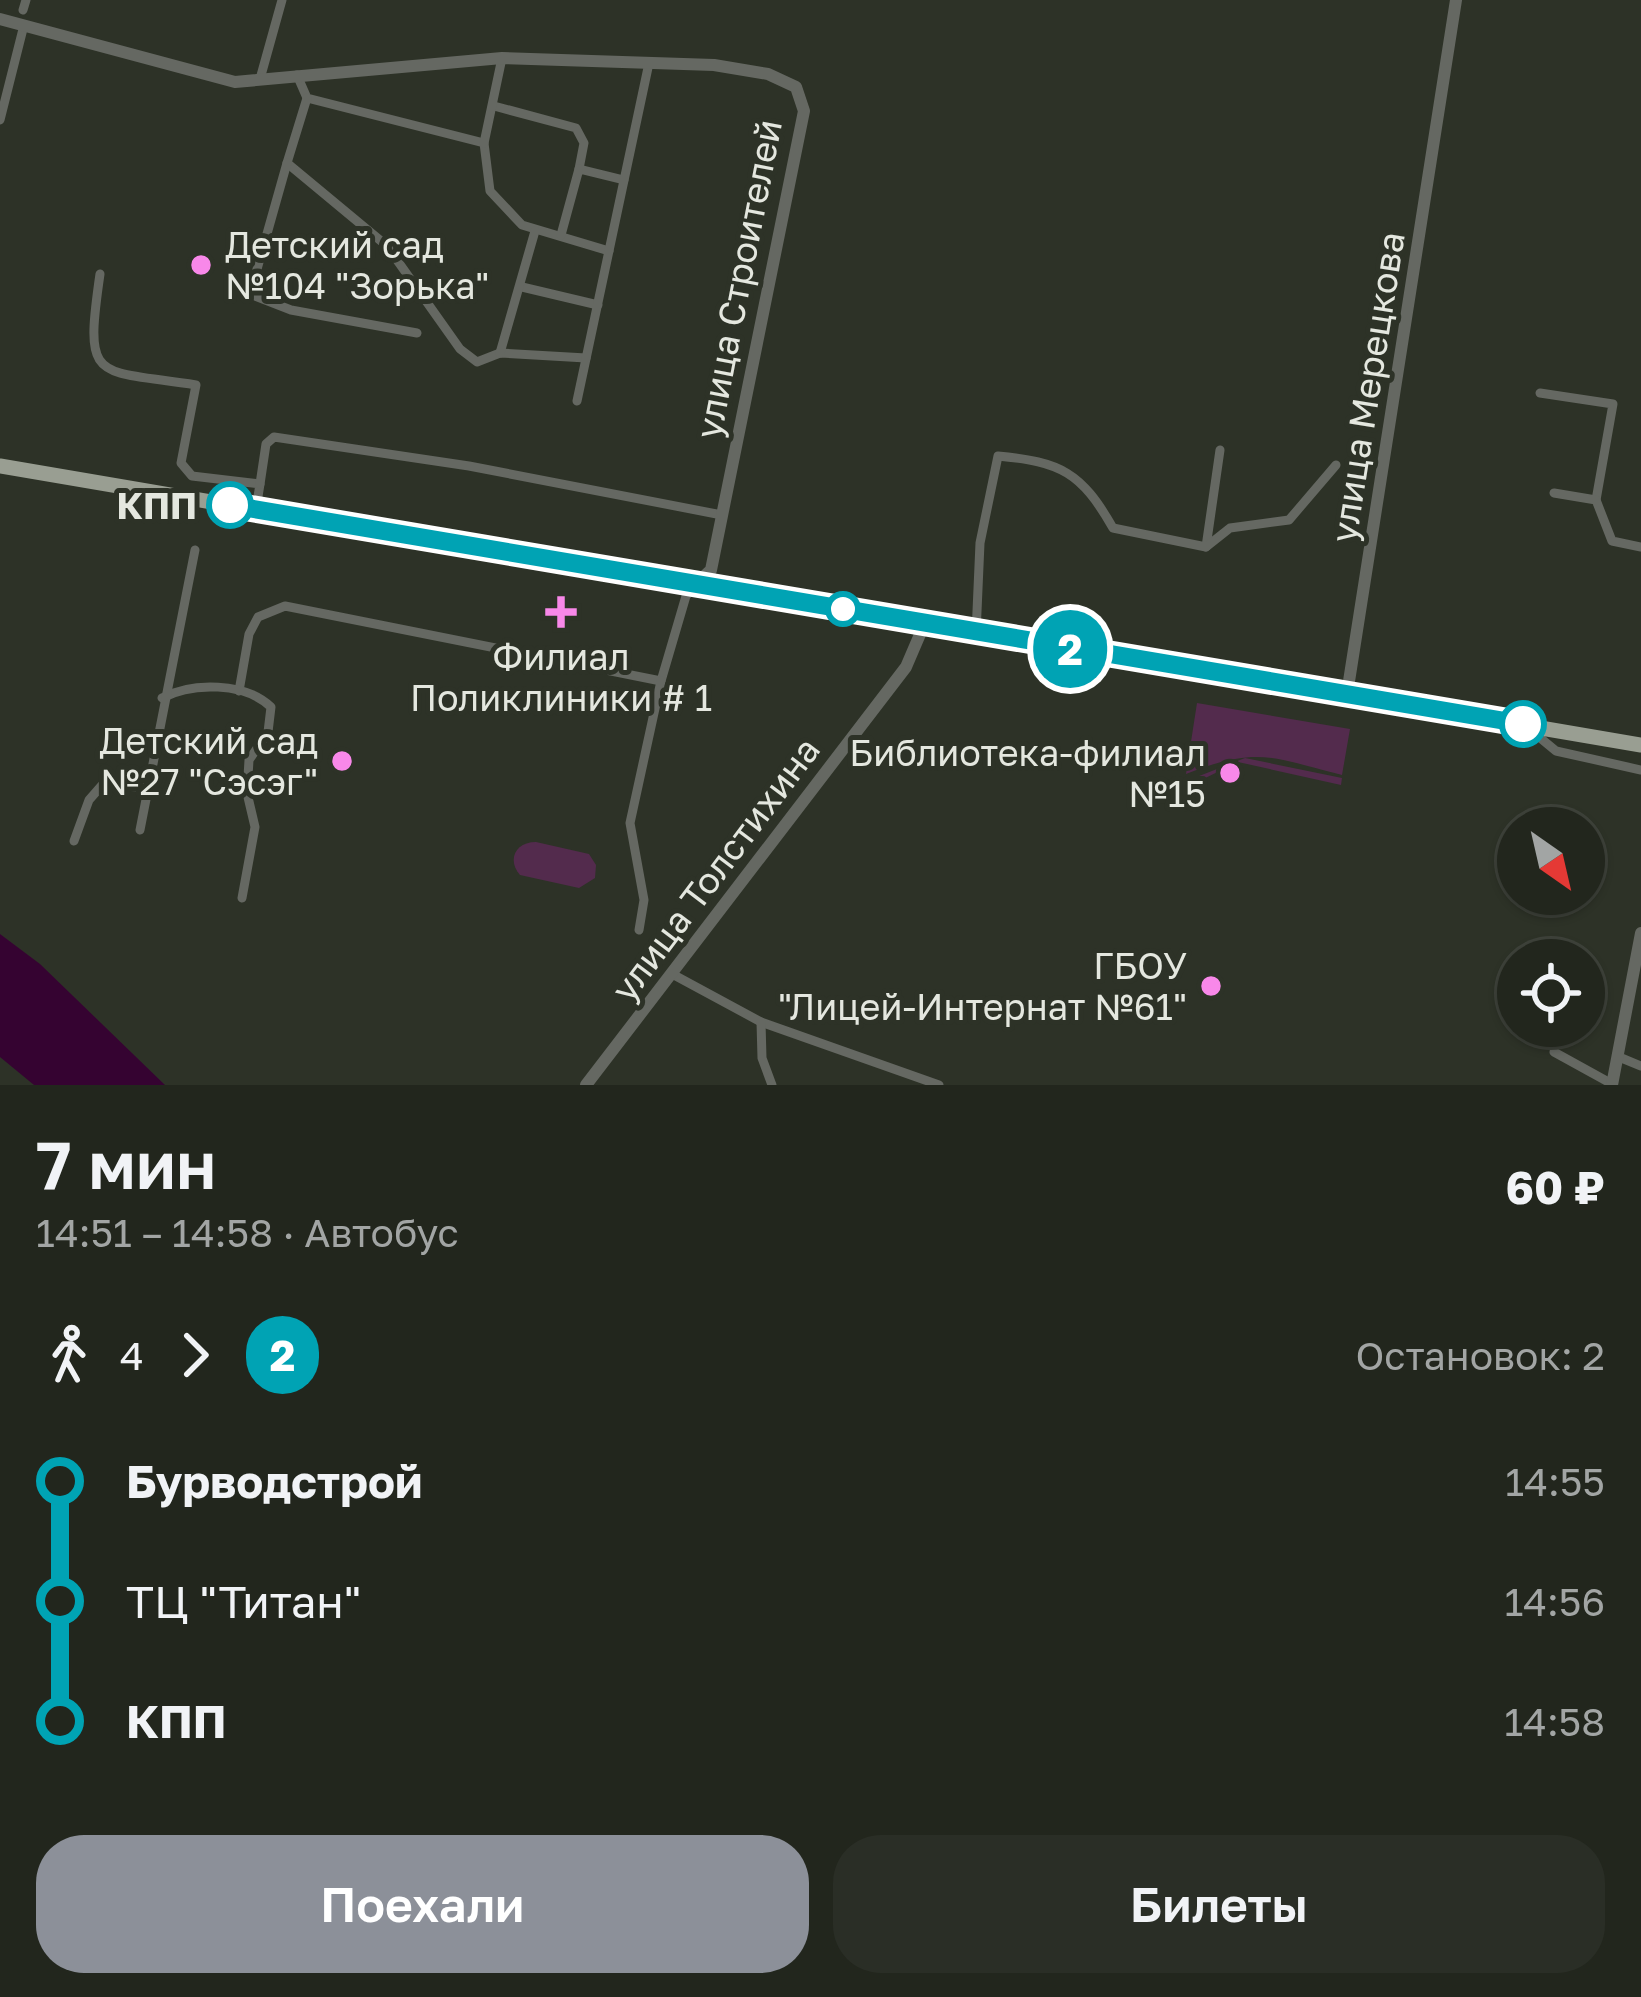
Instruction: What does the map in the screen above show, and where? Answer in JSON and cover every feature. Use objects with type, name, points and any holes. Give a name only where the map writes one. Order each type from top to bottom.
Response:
[{"type":"main road","points":[[0,466],[1641,745]]},
{"type":"street","points":[[260,79],[283,0]]},
{"type":"street","name":"улица Мерецкова","points":[[1347,694],[1446,89],[1456,0]]},
{"type":"street","points":[[0,120],[24,12]]},
{"type":"street","name":"улица Строителей","points":[[0,19],[24,12],[235,82],[502,58],[714,65],[768,74],[796,87],[802,99],[711,570],[696,584]]},
{"type":"street","points":[[502,58],[484,143],[490,191],[522,225],[609,250]]},
{"type":"street","points":[[577,401],[649,63]]},
{"type":"street","points":[[297,75],[307,98],[250,295],[290,310],[417,333]]},
{"type":"street","points":[[307,98],[484,143]]},
{"type":"street","points":[[494,106],[576,128],[584,142],[561,235]]},
{"type":"street","points":[[287,164],[387,246],[460,350],[477,362],[500,352],[586,358]]},
{"type":"street","points":[[579,169],[624,180]]},
{"type":"street","points":[[500,352],[536,231]]},
{"type":"street","points":[[100,274],[90,340],[95,359],[110,372],[196,386],[181,463],[192,476],[260,484]]},
{"type":"street","points":[[522,286],[598,305]]},
{"type":"street","points":[[1540,393],[1613,404],[1596,500],[1612,541],[1641,547]]},
{"type":"street","points":[[256,509],[266,444],[274,437],[469,466],[722,515]]},
{"type":"street","points":[[1206,547],[1220,450]]},
{"type":"street","points":[[976,634],[980,543],[998,455],[1053,465],[1077,476],[1113,528],[1206,547],[1230,528],[1289,520],[1336,465]]},
{"type":"street","points":[[1554,493],[1596,500]]},
{"type":"street","points":[[140,830],[162,698],[175,671],[195,550]]},
{"type":"street","points":[[639,929],[644,900],[630,823],[661,681],[686,596],[696,584]]},
{"type":"street","points":[[239,691],[249,634],[257,617],[285,606],[661,681]]},
{"type":"street","name":"улица Толстихина","points":[[586,1085],[906,667],[924,625]]},
{"type":"street","points":[[162,698],[197,688],[239,691],[267,701],[272,713],[268,732],[249,760],[247,794],[254,827],[242,898]]},
{"type":"street","points":[[1523,724],[1556,751],[1641,770]]},
{"type":"street","points":[[74,841],[89,800],[103,784],[148,788]]},
{"type":"street","points":[[1553,1052],[1612,1084],[1641,933]]},
{"type":"street","points":[[674,975],[761,1022],[939,1085]]},
{"type":"street","points":[[761,1022],[762,1058],[772,1085]]},
{"type":"street","points":[[1619,1058],[1641,1066]]},
{"type":"shaded area","points":[[1197,703],[1350,729],[1342,775],[1264,757],[1230,760],[1186,774]]},
{"type":"shaded area","points":[[1245,758],[1342,778],[1341,785],[1238,762],[1191,785],[1189,780]]},
{"type":"shaded area","points":[[536,842],[589,854],[596,865],[595,878],[579,888],[520,875],[515,853]]},
{"type":"shaded area","points":[[0,934],[40,964],[165,1085],[34,1085],[0,1057]]},
{"type":"bus line","name":"2","points":[[230,505],[1523,724]]},
{"type":"place","name":"Детский сад №104 \"Зорька\"","points":[[201,265]]},
{"type":"place","name":"КПП","points":[[230,505]]},
{"type":"place","name":"Филиал Поликлиники # 1","points":[[561,612]]},
{"type":"place","name":"Детский сад №27 \"Сэсэг\"","points":[[342,761]]},
{"type":"place","name":"Библиотека-филиал №15","points":[[1230,773]]},
{"type":"place","name":"ГБОУ \"Лицей-Интернат №61\"","points":[[1211,986]]}]
